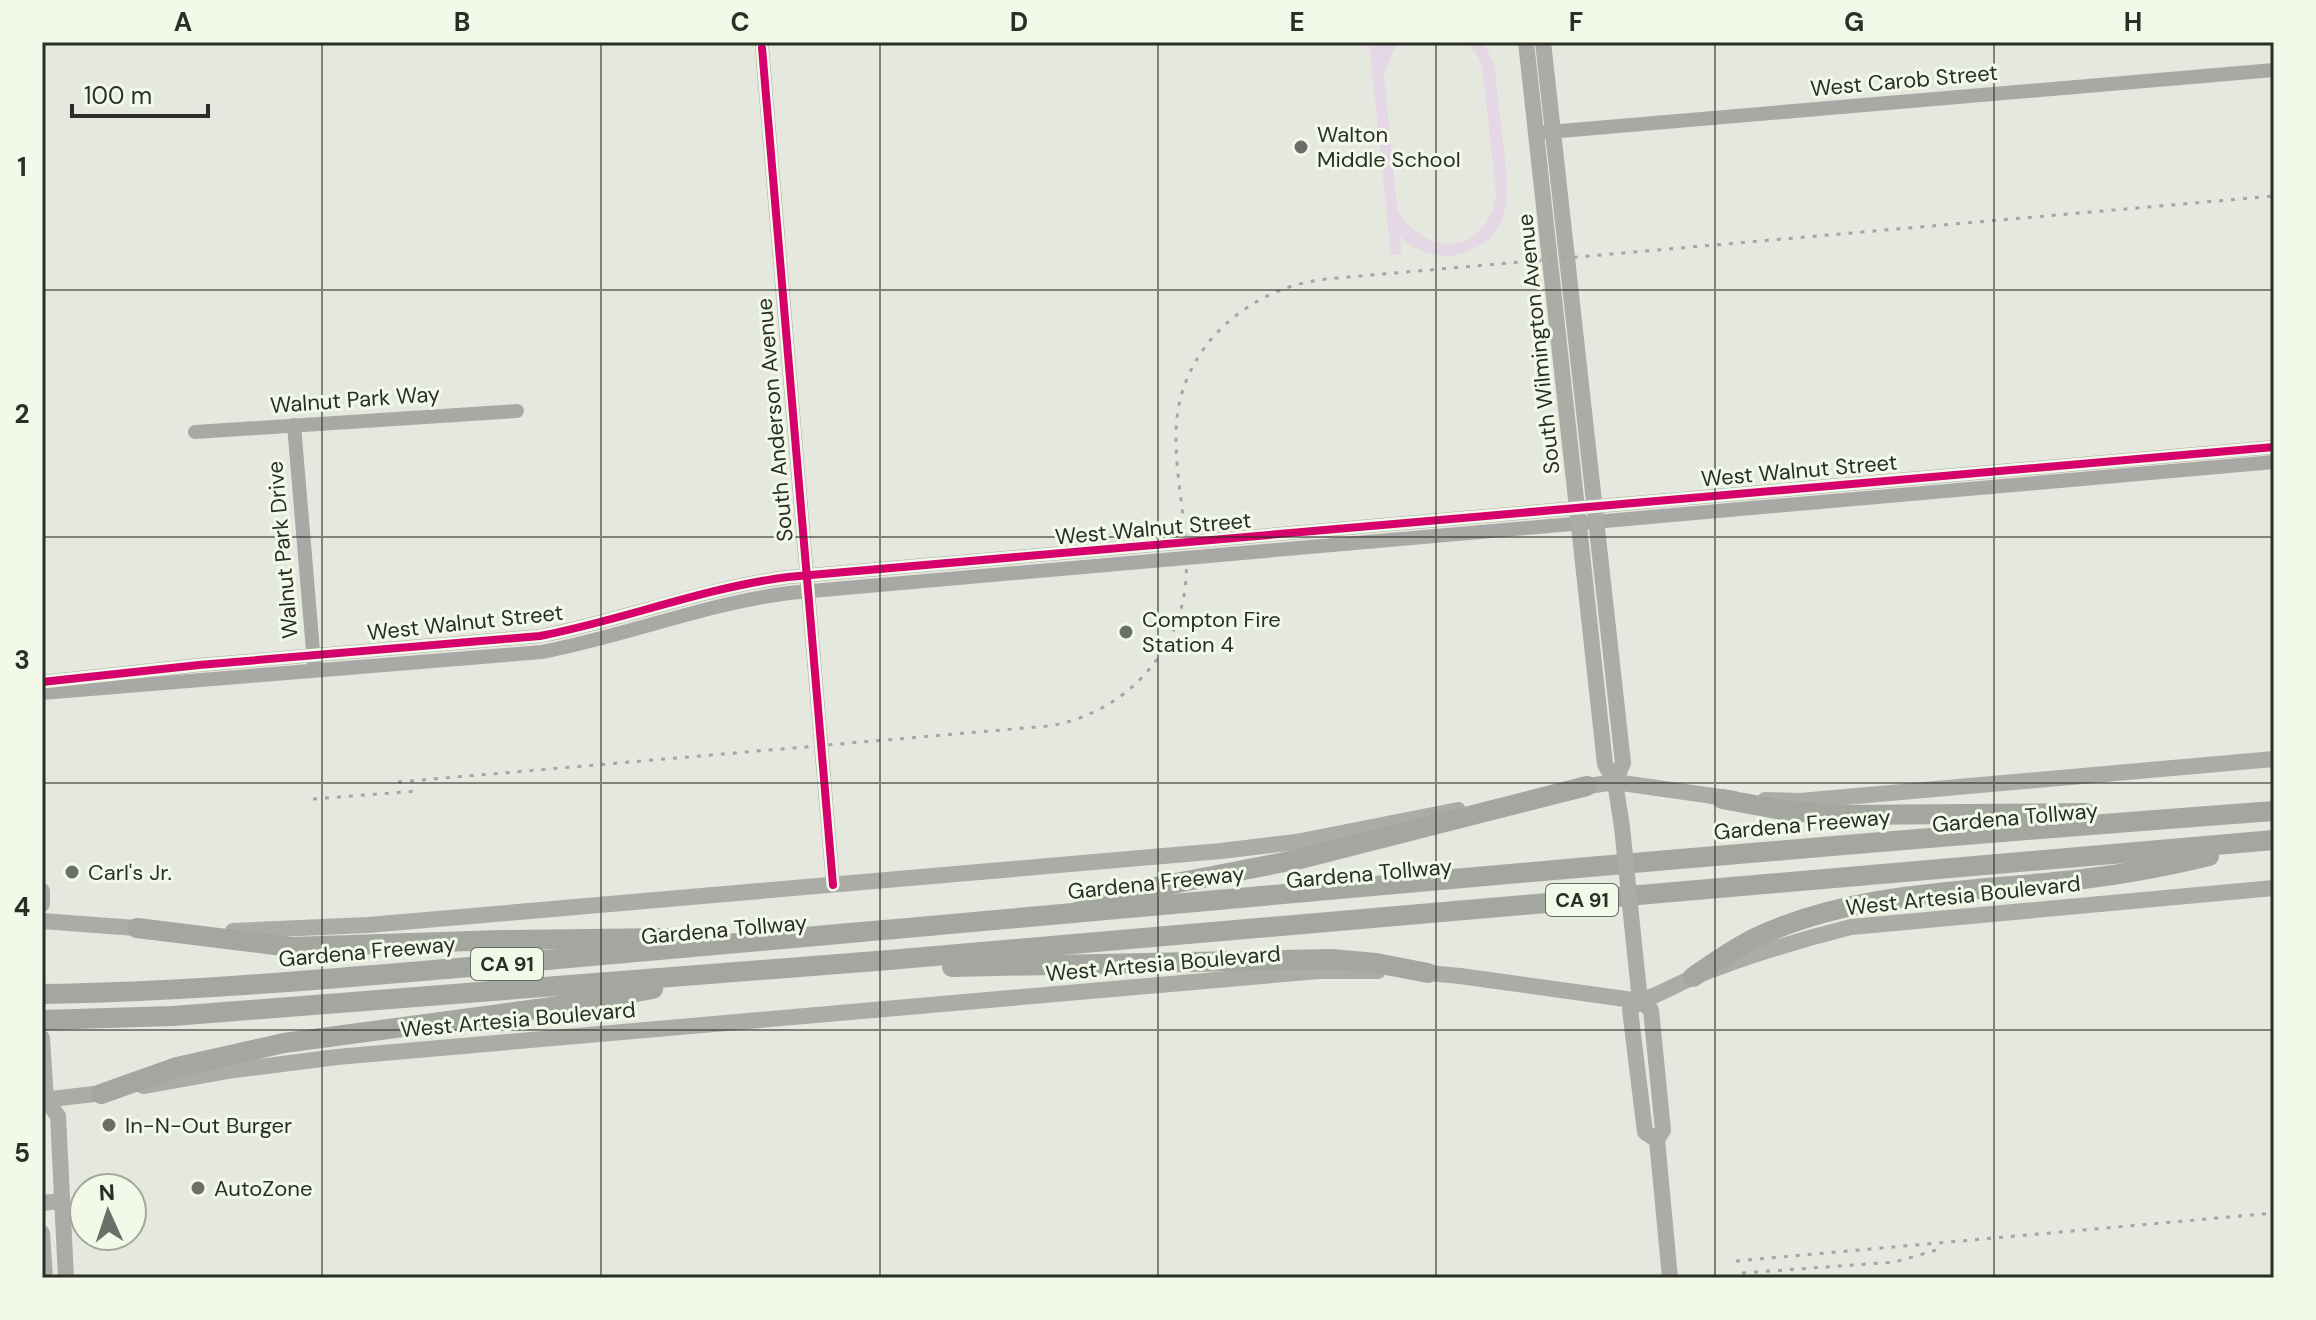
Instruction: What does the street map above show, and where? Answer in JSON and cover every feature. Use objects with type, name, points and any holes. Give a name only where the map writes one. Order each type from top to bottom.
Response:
[{"type":"highway","points":[[924,927],[1213,878],[1587,786]]},
{"type":"highway","points":[[1722,799],[1782,810],[1836,815],[2274,811]]},
{"type":"highway","name":"Gardena Freeway","points":[[42,994],[231,987],[1321,889],[2274,811]]},
{"type":"highway","name":"Gardena Tollway","points":[[231,987],[256,994],[2274,818]]},
{"type":"highway","name":"Gardena Tollway","points":[[406,997],[427,987],[2274,829]]},
{"type":"highway","points":[[1693,977],[1755,938],[1849,907],[1915,896],[2085,879],[2171,865],[2274,841]]},
{"type":"highway","name":"CA 91","points":[[42,1020],[173,1016],[889,960],[2274,841]]},
{"type":"highway","points":[[137,928],[291,947],[610,937],[784,939]]},
{"type":"highway","points":[[889,960],[916,969],[1331,959],[1376,963],[1428,973]]},
{"type":"highway","points":[[101,1094],[177,1067],[284,1043],[559,1006],[779,967]]},
{"type":"main road","name":"South Wilmington Avenue","points":[[1526,42],[1545,132]]},
{"type":"main road","name":"South Wilmington Avenue","points":[[1543,42],[1545,132],[1586,515],[1623,763],[1615,782],[1640,1001],[1630,1010],[1645,1132],[1657,1140],[1670,1278]]},
{"type":"main road","points":[[42,921],[254,932],[368,925],[1221,851],[1288,843],[1615,782],[1722,799],[1800,801],[2274,759]]},
{"type":"main road","name":"West Artesia Boulevard","points":[[43,1102],[199,1075],[330,1058],[1319,971],[1428,973],[1640,1001],[1664,993],[1693,977],[1801,939],[1851,927],[2274,888]]},
{"type":"main road","points":[[42,891],[42,904]]},
{"type":"main road","points":[[42,1038],[43,1102],[58,1116],[66,1278]]},
{"type":"main road","points":[[42,1203],[62,1201]]},
{"type":"main road","points":[[42,1233],[45,1278]]},
{"type":"street","name":"South Anderson Avenue","points":[[762,48],[833,885]]},
{"type":"street","name":"West Carob Street","points":[[1545,132],[2274,70]]},
{"type":"street","name":"Walnut Park Way","points":[[195,432],[517,411]]},
{"type":"street","name":"Walnut Park Drive","points":[[294,425],[314,672]]},
{"type":"street","name":"West Walnut Street","points":[[42,682],[540,636],[747,582],[1722,503],[1774,506],[1812,503],[1863,498],[1908,487],[2270,447]]},
{"type":"street","points":[[2270,447],[2270,463]]},
{"type":"street","name":"West Walnut Street","points":[[1951,483],[2270,463]]},
{"type":"street","name":"West Walnut Street","points":[[1722,503],[1772,491],[1811,487],[1862,483],[1908,487]]},
{"type":"street","points":[[1862,483],[1863,498]]},
{"type":"street","points":[[1811,487],[1812,503]]},
{"type":"street","points":[[1772,491],[1774,506]]},
{"type":"street","name":"West Walnut Street","points":[[42,693],[542,652],[731,602],[807,592],[1586,515]]},
{"type":"shaded area","points":[[1369,42],[1380,42],[1381,46],[1385,42],[1401,42],[1393,51],[1384,75],[1397,208],[1409,225],[1423,237],[1439,243],[1454,243],[1469,239],[1482,229],[1491,214],[1496,194],[1483,72],[1479,58],[1467,42],[1484,42],[1495,68],[1507,192],[1501,223],[1493,235],[1480,245],[1446,256],[1422,251],[1400,237],[1401,254],[1391,255]]},
{"type":"railway","points":[[398,782],[1048,726],[1075,720],[1100,709],[1123,694],[1160,656],[1182,606],[1186,561],[1176,433],[1179,403],[1189,375],[1203,350],[1222,328],[1269,295],[1297,285],[1326,279],[2274,196]]},
{"type":"railway","points":[[313,799],[417,791]]},
{"type":"railway","points":[[1736,1261],[2274,1213]]},
{"type":"railway","points":[[1742,1273],[1895,1262],[1940,1249]]},
{"type":"cycle path","points":[[762,48],[833,885]]},
{"type":"cycle path","points":[[42,682],[199,665],[540,636],[725,589],[788,577],[2274,447]]},
{"type":"place","name":"Walton Middle School","points":[[1301,147]]},
{"type":"place","name":"Compton Fire Station 4","points":[[1126,632]]},
{"type":"place","name":"Carl's Jr.","points":[[72,872]]},
{"type":"place","name":"In-N-Out Burger","points":[[109,1125]]},
{"type":"place","name":"AutoZone","points":[[198,1188]]}]
